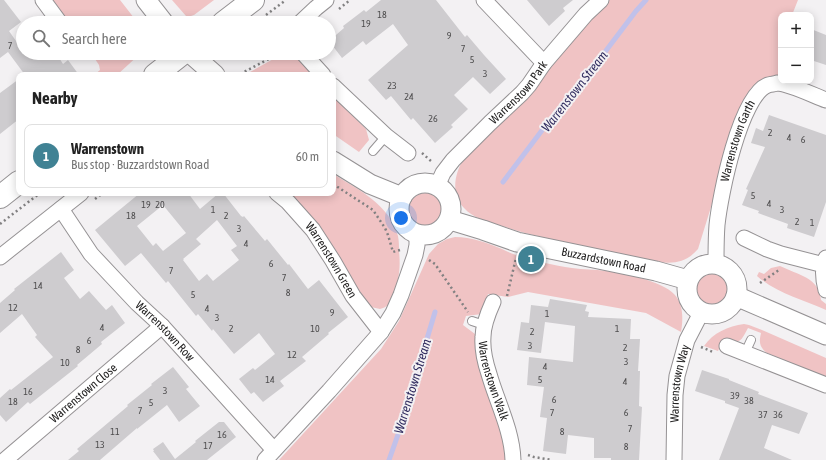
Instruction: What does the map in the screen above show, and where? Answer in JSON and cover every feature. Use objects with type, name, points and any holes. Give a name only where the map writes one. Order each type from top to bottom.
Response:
[{"type":"main road","points":[[240,16],[258,9]]},
{"type":"main road","points":[[159,72],[174,60]]},
{"type":"main road","points":[[0,197],[16,184]]},
{"type":"street","points":[[42,0],[55,16]]},
{"type":"street","points":[[146,0],[159,16]]},
{"type":"street","points":[[307,16],[326,0]]},
{"type":"street","points":[[484,0],[544,63]]},
{"type":"street","name":"Warrenstown Park","points":[[437,186],[443,173],[453,160],[522,93],[544,63],[586,14],[601,0]]},
{"type":"street","points":[[198,60],[212,72]]},
{"type":"street","points":[[309,60],[320,72]]},
{"type":"street","name":"Warrenstown Garth","points":[[716,264],[717,224],[724,183],[732,152],[749,105],[761,89],[768,85],[778,83],[788,85],[826,100]]},
{"type":"street","points":[[336,89],[386,136],[408,153]]},
{"type":"street","points":[[336,163],[370,184],[402,197]]},
{"type":"street","points":[[421,183],[429,183],[437,186],[444,190],[449,197],[452,213],[450,220],[440,232],[425,236],[417,235],[403,224],[399,215],[399,206],[402,197],[413,186],[421,183]]},
{"type":"street","points":[[0,257],[77,196]]},
{"type":"street","name":"Warrenstown Green","points":[[281,196],[313,230],[353,296],[381,332]]},
{"type":"street","name":"Warrenstown Row","points":[[61,209],[91,254],[137,303],[162,326],[269,455]]},
{"type":"street","name":"Buzzardstown Road","points":[[450,220],[517,242],[656,271],[688,280]]},
{"type":"street","points":[[269,455],[381,332],[401,295],[418,245],[417,235]]},
{"type":"street","points":[[744,238],[789,257],[825,262],[824,281],[826,290]]},
{"type":"street","points":[[709,264],[716,264],[731,272],[737,288],[736,296],[732,304],[718,313],[702,311],[695,307],[691,302],[687,288],[688,280],[696,269],[709,264]]},
{"type":"street","points":[[736,296],[826,335]]},
{"type":"street","name":"Warrenstown Walk","points":[[499,301],[478,323],[482,337],[483,351],[492,385],[509,432],[513,460]]},
{"type":"street","name":"Warrenstown Way","points":[[674,460],[675,395],[677,376],[687,340],[702,311]]},
{"type":"street","name":"Warrenstown Close","points":[[5,460],[162,326]]},
{"type":"street","points":[[727,346],[748,346],[826,384]]},
{"type":"lane","points":[[373,151],[386,136]]},
{"type":"path","points":[[258,9],[286,0]]},
{"type":"path","points":[[244,72],[267,60]]},
{"type":"path","points":[[0,224],[36,196]]},
{"type":"path","points":[[94,199],[98,196]]},
{"type":"path","points":[[499,301],[517,256],[517,242]]},
{"type":"path","points":[[760,283],[782,268],[789,257]]},
{"type":"path","points":[[526,451],[531,457],[552,460]]},
{"type":"shaded area","points":[[51,0],[120,0],[133,16],[63,16]]},
{"type":"shaded area","points":[[172,0],[214,0],[194,15],[186,16]]},
{"type":"shaded area","points":[[609,0],[798,0],[793,12],[778,12],[778,76],[760,81],[751,88],[742,104],[698,249],[690,257],[680,261],[670,263],[659,262],[516,230],[476,217],[464,208],[457,197],[455,184],[463,160],[535,88],[578,31],[595,12]]},
{"type":"shaded area","points":[[96,60],[133,60],[120,72],[98,72],[100,70]]},
{"type":"shaded area","points":[[271,60],[301,60],[311,72],[250,72]]},
{"type":"shaded area","points":[[336,99],[366,129],[369,140],[359,152],[336,136]]},
{"type":"shaded area","points":[[336,176],[362,192],[381,207],[394,225],[399,242],[400,262],[398,279],[392,299],[388,305],[380,309],[371,307],[364,300],[329,240],[292,196],[336,196]]},
{"type":"shaded area","points":[[426,193],[436,196],[441,201],[444,211],[441,221],[436,226],[426,229],[416,226],[411,221],[408,211],[411,201],[416,196]]},
{"type":"shaded area","points":[[455,237],[479,241],[514,255],[551,264],[576,269],[602,270],[622,273],[661,285],[674,294],[680,302],[682,317],[681,332],[646,313],[528,292],[508,297],[488,294],[482,314],[466,316],[463,325],[475,334],[480,364],[503,434],[506,460],[279,460],[381,349],[399,321],[429,254],[438,244]]},
{"type":"shaded area","points":[[780,266],[812,282],[819,292],[821,300],[826,304],[826,310],[781,292],[757,276],[759,272],[764,274],[771,268]]},
{"type":"shaded area","points":[[709,272],[715,272],[724,276],[728,288],[724,300],[715,304],[709,304],[700,300],[696,291],[696,285],[700,276]]},
{"type":"shaded area","points":[[744,324],[762,330],[826,358],[826,378],[767,353],[762,349],[760,344],[761,333],[748,328],[739,341],[733,342],[723,340],[718,351],[704,346],[712,337],[721,331],[732,326]]},
{"type":"building","points":[[0,0],[4,0],[16,16],[16,26],[9,31],[16,41],[16,60],[60,60],[63,64],[68,60],[77,72],[23,72],[8,52],[0,58]]},
{"type":"building","points":[[381,0],[436,0],[465,37],[467,35],[506,79],[490,94],[473,77],[454,95],[468,109],[451,125],[453,127],[435,143],[413,118],[411,120],[391,96],[386,100],[368,80],[408,45],[393,24],[366,45],[363,41],[342,58],[336,50],[336,35],[344,28],[343,26],[364,10],[366,12]]},
{"type":"building","points":[[527,0],[573,0],[563,8],[565,11],[549,26]]},
{"type":"building","points":[[814,30],[826,35],[826,65],[814,61]]},
{"type":"building","points":[[16,81],[16,121],[0,134],[0,93]]},
{"type":"building","points":[[769,115],[826,135],[826,202],[814,237],[787,228],[788,224],[758,213],[759,211],[742,205],[748,190],[746,189],[765,147],[751,143],[756,128],[763,131]]},
{"type":"building","points":[[136,196],[190,196],[200,209],[215,196],[225,196],[241,216],[244,216],[265,241],[267,239],[308,289],[319,280],[348,317],[302,357],[306,361],[280,381],[284,386],[263,402],[254,392],[251,394],[239,379],[253,368],[255,370],[275,354],[259,333],[234,354],[198,314],[196,316],[168,281],[166,283],[141,253],[125,266],[95,230]],"holes":[[[163,205],[186,233],[163,251],[156,243],[153,246],[137,226]],[[217,220],[237,246],[231,250],[239,260],[213,281],[207,274],[199,281],[183,260],[201,244],[196,239]]]},
{"type":"building","points":[[61,252],[74,270],[64,278],[80,299],[89,291],[106,310],[112,305],[125,323],[101,342],[102,344],[77,365],[78,366],[30,404],[28,402],[6,422],[0,415],[0,398],[53,357],[35,337],[37,335],[22,314],[0,333],[0,303],[15,290],[14,289]]},
{"type":"building","points":[[550,299],[587,305],[585,311],[589,312],[588,317],[631,319],[630,339],[640,339],[638,371],[640,371],[639,406],[642,407],[639,460],[611,460],[611,458],[594,458],[594,438],[568,435],[566,454],[543,451],[547,418],[540,417],[544,387],[527,385],[529,357],[573,362],[575,326],[545,322],[541,353],[517,350],[521,322],[529,323],[531,305],[548,307]]},
{"type":"building","points":[[173,367],[189,387],[186,389],[200,406],[179,422],[167,405],[137,428],[100,460],[68,460],[79,451],[77,449],[152,385],[151,384]]},
{"type":"building","points":[[702,370],[729,379],[759,392],[758,394],[808,413],[799,434],[772,425],[764,448],[792,460],[719,460],[739,408],[725,403],[725,401],[695,391]]},
{"type":"building","points":[[219,422],[224,422],[236,437],[207,460],[160,460],[153,451],[153,449],[163,442],[175,459]]},
{"type":"waterway","name":"Warrenstown Stream","points":[[503,182],[543,129],[583,81],[646,0]]},
{"type":"waterway","name":"Warrenstown Stream","points":[[389,460],[400,429],[435,312]]},
{"type":"place","name":"Warrenstown","points":[[531,259]]}]
